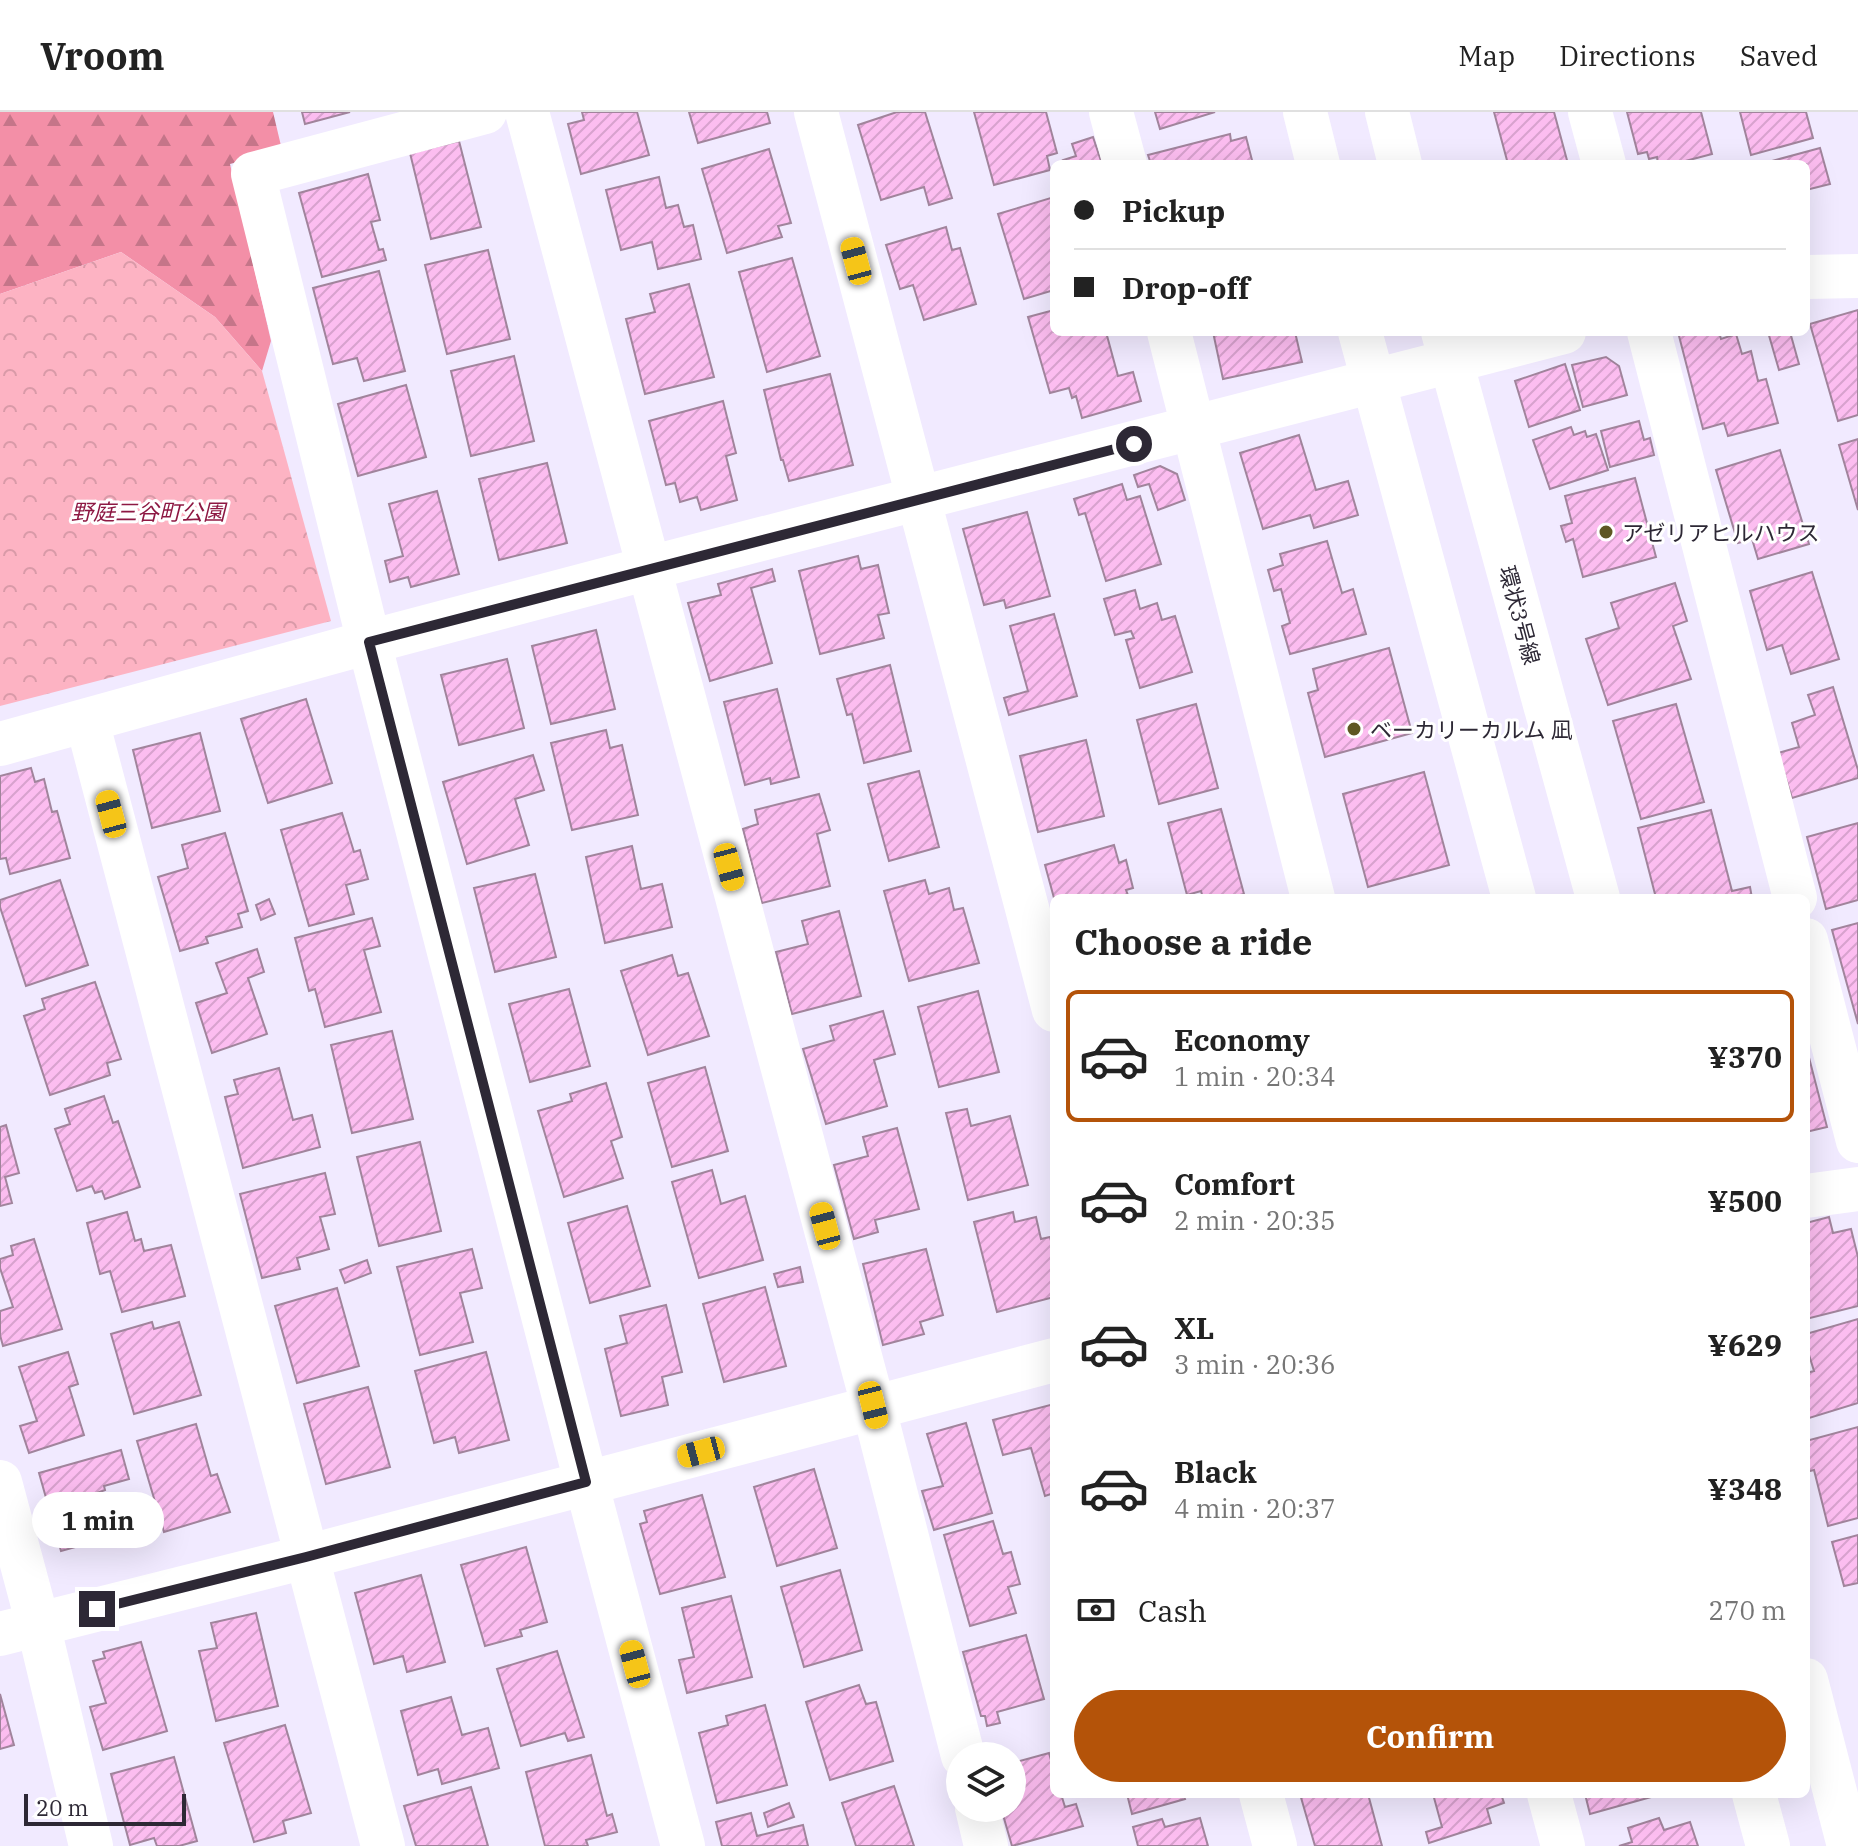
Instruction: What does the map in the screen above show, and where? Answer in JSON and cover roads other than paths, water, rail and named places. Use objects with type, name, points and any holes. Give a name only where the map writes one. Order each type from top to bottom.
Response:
[{"type":"street","points":[[485,112],[253,174],[369,642],[683,1846]]},
{"type":"street","points":[[527,112],[873,1405],[959,1742]]},
{"type":"street","points":[[816,112],[1050,995]]},
{"type":"street","points":[[1111,112],[1124,160]]},
{"type":"street","points":[[1305,112],[1317,160]]},
{"type":"street","points":[[1387,112],[1399,160]]},
{"type":"street","points":[[1590,112],[1603,160]]},
{"type":"street","points":[[1810,277],[1858,276]]},
{"type":"street","points":[[1170,336],[1312,894]]},
{"type":"street","points":[[1361,336],[1513,894]]},
{"type":"street","points":[[0,744],[649,568],[1373,383],[1447,347],[1533,336]]},
{"type":"street","points":[[1650,336],[1794,894]]},
{"type":"street","name":"環状3号線","points":[[1447,347],[1597,894]]},
{"type":"street","points":[[87,721],[383,1846]]},
{"type":"street","points":[[1810,955],[1858,1141]]},
{"type":"street","points":[[1810,1195],[1858,1189]]},
{"type":"street","points":[[19,1629],[306,1557],[873,1405],[1050,1361]]},
{"type":"street","points":[[0,1482],[19,1629],[91,1846]]},
{"type":"street","points":[[1810,1695],[1849,1846]]},
{"type":"street","points":[[1262,1798],[1275,1846]]},
{"type":"street","points":[[1550,1798],[1563,1846]]},
{"type":"street","points":[[1755,1798],[1768,1846]]},
{"type":"street","points":[[980,1822],[986,1846]]},
{"type":"place","name":"アゼリアヒルハウス","points":[[1606,532]]},
{"type":"place","name":"ベーカリーカルム 凪","points":[[1354,729]]},
{"type":"park label","name":"野庭三谷町公園","points":[[148,511]]}]
